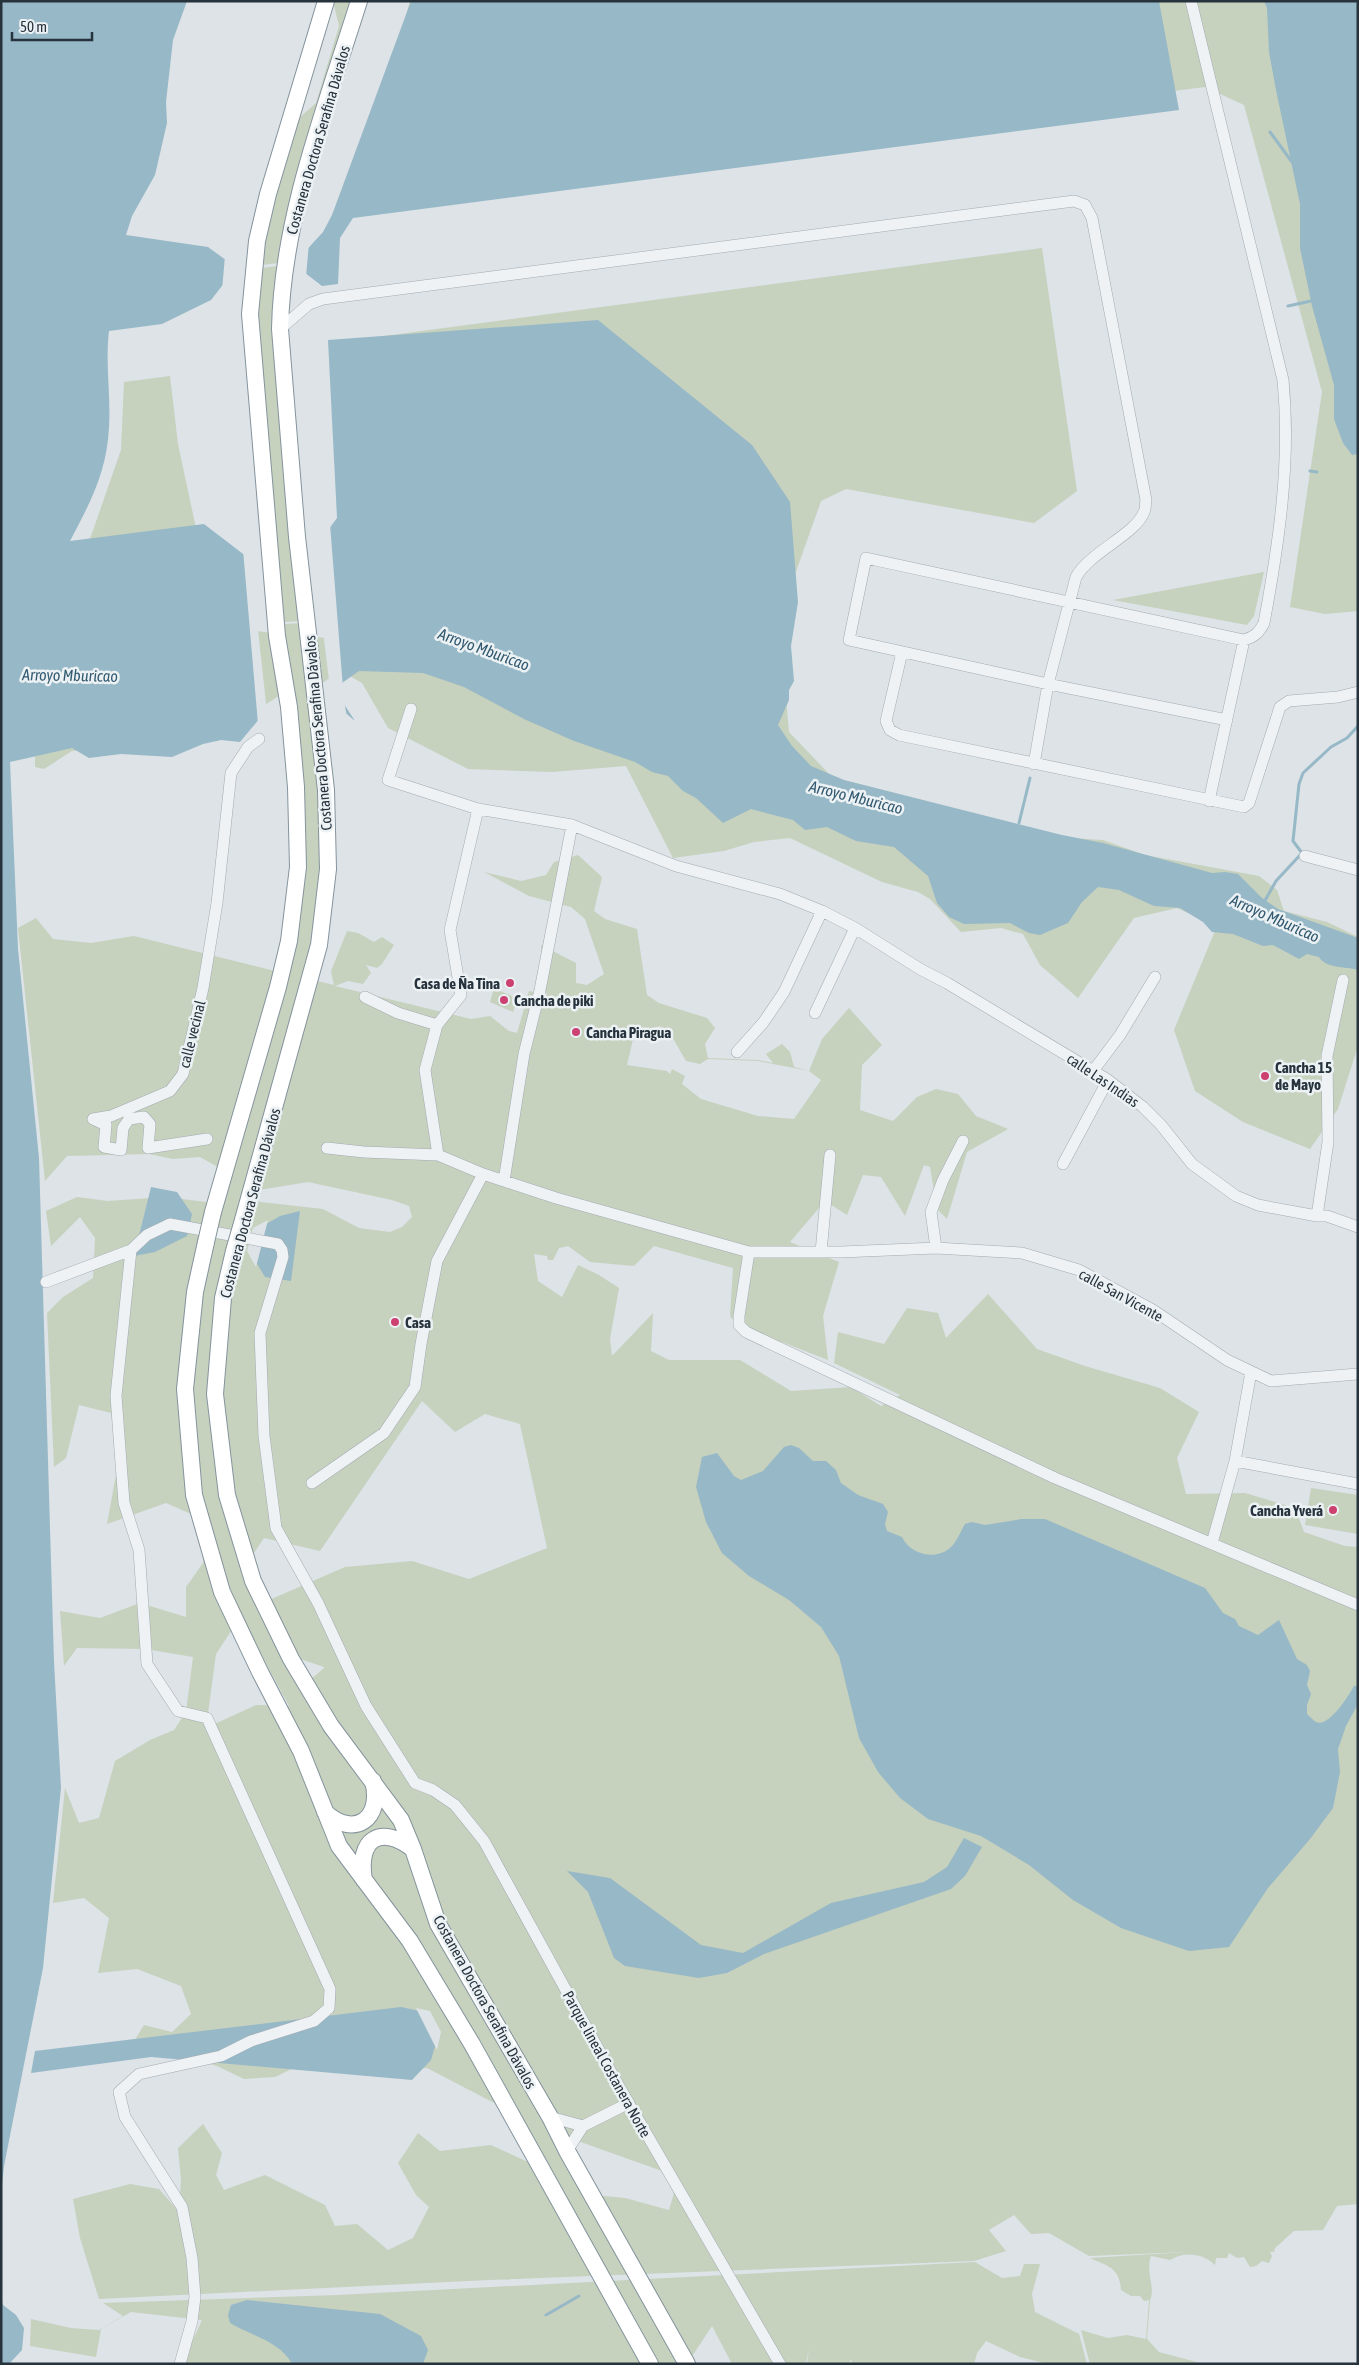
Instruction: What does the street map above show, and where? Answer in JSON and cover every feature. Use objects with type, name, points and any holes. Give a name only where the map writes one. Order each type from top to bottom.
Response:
[{"type":"highway","name":"Costanera Doctora Serafina Dávalos","points":[[326,1],[268,194],[257,242],[251,290],[250,314],[277,636],[289,707],[296,787],[298,867],[289,941],[278,987],[213,1212],[195,1292],[185,1389],[194,1495],[222,1592],[260,1672],[301,1751],[339,1846],[410,1941],[472,2044],[650,2364]]},
{"type":"highway","name":"Costanera Doctora Serafina Dávalos","points":[[359,1],[297,204],[288,246],[281,294],[280,329],[297,537],[326,790],[328,859],[319,945],[234,1251],[223,1298],[215,1394],[227,1495],[253,1581],[291,1659],[331,1726],[401,1820],[413,1848],[438,1924],[550,2117],[567,2151],[687,2364]]},
{"type":"highway","points":[[325,1812],[332,1819],[344,1824],[356,1824],[367,1818],[373,1812],[376,1803],[373,1781]]},
{"type":"highway","points":[[364,1880],[361,1864],[369,1844],[378,1837],[390,1836],[402,1840],[413,1848]]},
{"type":"street","points":[[1191,1],[1283,380],[1287,416],[1286,452],[1276,553],[1264,623],[1260,631],[1254,637],[1244,640],[866,558],[849,640],[1048,684],[1227,720]]},
{"type":"street","points":[[280,329],[309,304],[323,299],[1074,201],[1085,205],[1092,218],[1146,500],[1145,512],[1137,522],[1082,567],[1076,577],[1048,684],[1034,764]]},
{"type":"street","points":[[1209,801],[1244,640]]},
{"type":"street","points":[[902,652],[886,721],[890,730],[899,734],[1034,764],[1244,807],[1249,803],[1280,707],[1290,702],[1338,697],[1358,692]]},
{"type":"street","name":"calle Las Indias","points":[[410,709],[388,780],[478,810],[572,825],[676,866],[753,885],[822,911],[855,928],[920,969],[947,983],[1108,1080],[1142,1107],[1160,1125],[1192,1164],[1236,1196],[1258,1205],[1326,1216],[1358,1227]]},
{"type":"street","name":"calle vecinal","points":[[206,1139],[148,1148],[150,1124],[144,1117],[129,1119],[123,1128],[121,1150],[104,1148],[106,1125],[93,1119],[111,1116],[170,1091],[183,1074],[203,988],[218,903],[232,773],[248,747],[259,739]]},
{"type":"street","points":[[327,1148],[364,1152],[438,1155],[425,1070],[437,1025],[461,995],[450,930],[478,810]]},
{"type":"street","points":[[504,1181],[524,1054],[540,990],[572,825]]},
{"type":"street","points":[[1305,856],[1358,870]]},
{"type":"street","points":[[737,1052],[763,1023],[784,992],[822,911]]},
{"type":"street","points":[[815,1013],[855,928]]},
{"type":"street","points":[[1093,1071],[1120,1035],[1155,978]]},
{"type":"street","points":[[1317,1216],[1328,1142],[1327,1056],[1343,980]]},
{"type":"street","points":[[365,997],[398,1013],[437,1025]]},
{"type":"street","points":[[1063,1164],[1108,1080]]},
{"type":"street","points":[[936,1248],[931,1212],[942,1180],[963,1141]]},
{"type":"street","name":"calle San Vicente","points":[[438,1155],[504,1181],[749,1252],[821,1252],[936,1248],[1022,1253],[1079,1270],[1152,1310],[1227,1360],[1271,1381],[1358,1374]]},
{"type":"street","points":[[821,1252],[830,1155]]},
{"type":"street","points":[[312,1483],[384,1433],[415,1387],[437,1261],[483,1174]]},
{"type":"street","name":"Parque lineal Costanera Norte","points":[[131,1250],[147,1234],[170,1224],[278,1244],[282,1250],[283,1257],[260,1333],[264,1436],[276,1528],[318,1603],[366,1706],[415,1783],[433,1790],[455,1805],[484,1841],[629,2103],[780,2364]]},
{"type":"street","points":[[46,1282],[131,1250],[116,1396],[124,1503],[139,1550],[147,1664],[178,1711],[207,1718],[330,1988],[330,2008],[314,2021],[251,2041],[221,2056],[139,2074],[119,2092],[125,2116],[182,2207],[192,2258],[195,2297],[192,2322],[180,2364]]},
{"type":"street","points":[[749,1252],[739,1316],[739,1325],[746,1332],[1055,1478],[1358,1604]]},
{"type":"street","points":[[1212,1543],[1235,1461],[1251,1372]]},
{"type":"street","points":[[1235,1461],[1358,1484]]},
{"type":"street","points":[[567,2151],[583,2126],[629,2103]]},
{"type":"street","points":[[550,2117],[583,2126]]},
{"type":"green space","points":[[333,1],[353,1],[279,263],[261,265],[266,228],[299,118],[316,103],[339,26]]},
{"type":"green space","points":[[410,1],[1358,1],[1358,611],[1325,614],[1290,607],[1322,392],[1244,105],[1205,87],[406,187],[357,195]]},
{"type":"green space","points":[[1042,248],[1077,491],[1034,523],[846,489],[821,501],[792,583],[339,342]]},
{"type":"green space","points":[[278,266],[274,361],[303,621],[284,622],[256,324],[261,268]]},
{"type":"green space","points":[[170,376],[178,444],[197,533],[255,631],[285,634],[284,624],[303,623],[305,636],[337,639],[776,588],[789,732],[832,777],[1055,837],[1103,840],[1145,855],[1259,876],[1277,890],[1284,911],[1327,922],[1358,937],[1358,1046],[1338,1109],[1310,1149],[1243,1122],[1195,1091],[1174,1030],[1217,926],[1177,908],[1134,918],[1078,998],[1040,965],[1023,934],[1001,928],[961,932],[930,899],[918,892],[882,882],[790,838],[754,842],[724,851],[673,858],[626,766],[552,772],[468,769],[388,728],[362,683],[341,671],[319,685],[321,814],[319,899],[305,978],[334,985],[331,971],[347,931],[358,933],[374,942],[382,937],[394,945],[382,964],[377,968],[366,965],[371,973],[363,984],[348,981],[335,986],[471,1019],[490,1016],[509,1031],[517,1033],[529,991],[547,995],[542,976],[541,945],[576,963],[576,983],[587,985],[604,974],[585,919],[571,907],[529,896],[484,872],[521,881],[546,875],[554,862],[578,855],[602,877],[594,911],[605,919],[637,929],[647,995],[659,1003],[707,1018],[715,1028],[705,1044],[708,1058],[758,1060],[773,1063],[766,1054],[782,1044],[790,1052],[794,1067],[809,1071],[822,1039],[849,1008],[882,1045],[862,1065],[860,1110],[893,1121],[917,1097],[936,1089],[958,1094],[976,1116],[1008,1129],[967,1152],[947,1219],[937,1209],[930,1167],[924,1165],[905,1216],[881,1177],[863,1175],[847,1215],[825,1201],[790,1242],[839,1262],[823,1316],[828,1360],[782,1342],[750,1340],[730,1316],[733,1268],[654,1246],[634,1266],[590,1262],[568,1246],[559,1248],[553,1260],[548,1260],[547,1256],[534,1254],[538,1281],[562,1297],[578,1265],[599,1275],[619,1288],[610,1339],[612,1356],[653,1313],[651,1351],[669,1360],[740,1360],[791,1391],[851,1387],[881,1406],[900,1395],[834,1363],[838,1332],[884,1344],[907,1308],[938,1313],[946,1338],[988,1294],[1037,1349],[1085,1366],[1160,1388],[1199,1412],[1177,1458],[1186,1494],[1245,1493],[1295,1508],[1304,1532],[1345,1546],[1358,1547],[1358,2204],[1337,2206],[1323,2230],[1294,2231],[1275,2248],[1274,2252],[1270,2252],[1272,2256],[1269,2263],[1262,2261],[1256,2266],[1250,2267],[1244,2257],[1237,2258],[1229,2253],[1227,2258],[1216,2258],[1215,2265],[1205,2258],[1187,2254],[1170,2260],[1151,2256],[1149,2268],[1152,2295],[1147,2339],[1159,2352],[1204,2364],[1090,2364],[1081,2330],[1108,2338],[1127,2335],[1146,2339],[1149,2300],[1144,2301],[1140,2296],[1131,2296],[1121,2290],[1115,2272],[1090,2258],[1187,2252],[1089,2256],[1049,2233],[1031,2234],[1014,2215],[989,2230],[1006,2251],[974,2261],[489,2280],[99,2299],[80,2238],[73,2199],[130,2184],[159,2189],[179,2212],[181,2180],[178,2148],[203,2124],[222,2153],[216,2175],[224,2190],[265,2175],[325,2205],[335,2226],[357,2224],[388,2250],[413,2238],[429,2207],[416,2195],[398,2163],[418,2133],[440,2151],[491,2145],[528,2162],[558,2187],[519,2116],[427,2068],[366,2075],[312,2059],[275,2077],[244,2079],[217,2066],[174,2054],[130,2048],[144,2025],[172,2032],[191,2014],[181,1986],[137,1969],[98,1973],[109,1918],[84,1898],[53,1903],[65,1788],[79,1823],[99,1818],[115,1761],[150,1740],[174,1730],[186,1712],[193,1657],[145,1649],[77,1648],[64,1666],[60,1611],[100,1618],[140,1603],[186,1617],[186,1587],[203,1563],[210,1530],[207,1521],[166,1503],[107,1524],[119,1458],[111,1413],[79,1405],[66,1458],[54,1467],[47,1313],[63,1297],[93,1278],[95,1238],[80,1217],[51,1246],[46,1211],[77,1197],[108,1201],[165,1197],[215,1203],[224,1202],[232,1175],[200,1157],[173,1159],[149,1154],[67,1156],[45,1181],[18,928],[36,918],[53,939],[91,943],[134,936],[287,974],[295,943],[285,692],[260,708],[143,745],[72,751],[44,769],[35,767],[36,694],[121,450],[124,382]],"holes":[[[660,1026],[674,1040],[686,1061],[700,1064],[708,1059],[758,1061],[809,1071],[821,1080],[794,1119],[758,1116],[701,1099],[682,1084],[685,1076],[672,1069],[670,1074],[667,1071],[627,1065],[634,1035]],[[308,1182],[392,1200],[409,1206],[412,1217],[402,1227],[390,1232],[359,1228],[323,1209],[244,1200],[259,1190]],[[422,1401],[455,1432],[485,1414],[520,1424],[547,1548],[469,1579],[412,1561],[345,1567],[267,1601],[266,1627],[241,1572],[264,1538],[320,1551]],[[237,1622],[249,1633],[289,1706],[256,1705],[206,1728],[216,1654]],[[280,1652],[324,1667],[304,1685],[302,1693]],[[547,2130],[662,2171],[674,2193],[669,2210],[625,2198],[583,2194]]]},
{"type":"green space","points":[[1264,572],[1254,616],[1247,625],[1113,600]]},
{"type":"green space","name":"Cancha de piki","points":[[494,988],[518,999],[513,1012],[490,1002]]},
{"type":"green space","name":"Cancha Yverá","points":[[1311,1488],[1358,1495],[1358,1534],[1305,1525]]},
{"type":"green space","points":[[975,2262],[1002,2278],[1020,2276],[1024,2264],[1040,2264],[1032,2294],[1035,2312],[1079,2334],[1087,2364],[1048,2364],[1020,2357],[986,2341],[977,2353],[974,2364],[852,2364],[851,2359],[849,2364],[807,2364],[809,2348],[806,2364],[732,2364],[712,2326],[687,2364],[182,2364],[202,2320],[131,2312],[101,2329],[96,2357],[30,2346],[31,2319],[71,2328],[99,2330],[123,2316],[103,2303],[338,2295]]},
{"type":"water","name":"Arroyo Mburicao","points":[[1,1],[187,1],[173,40],[166,102],[167,123],[155,175],[132,216],[126,235],[208,247],[230,263],[229,277],[211,300],[162,324],[109,331],[108,443],[101,473],[91,500],[70,541],[204,524],[247,557],[265,712],[240,742],[221,740],[203,744],[172,757],[121,754],[89,758],[72,748],[10,762],[18,949],[39,1158],[54,1662],[61,1788],[43,1968],[4,2166],[1,2196]]},
{"type":"water","points":[[411,1],[1159,1],[1179,110],[353,218],[340,238],[338,284],[322,286],[300,269],[301,256],[323,232],[332,215]]},
{"type":"water","points":[[1264,1],[1358,1],[1358,454],[1352,455],[1343,443],[1334,419],[1334,385],[1312,306],[1300,248],[1300,204],[1269,52],[1267,8]]},
{"type":"water","name":"Arroyo Mburicao","points":[[598,320],[752,445],[790,502],[798,602],[791,646],[794,681],[789,690],[789,700],[778,725],[792,746],[811,766],[844,780],[1062,835],[1103,843],[1212,873],[1238,874],[1262,898],[1278,909],[1358,938],[1358,970],[1326,964],[1319,957],[1307,954],[1299,959],[1273,945],[1263,946],[1233,934],[1212,932],[1203,922],[1180,908],[1154,906],[1119,890],[1098,887],[1082,902],[1068,923],[1040,935],[1029,933],[1010,923],[964,924],[949,917],[937,903],[928,876],[894,847],[856,841],[827,827],[805,830],[793,820],[751,809],[723,823],[696,798],[683,791],[668,776],[652,772],[635,762],[574,741],[524,719],[464,687],[423,673],[359,671],[342,683],[342,701],[355,721],[335,704],[315,548],[337,518],[328,340]]},
{"type":"water","points":[[151,1187],[177,1192],[192,1214],[187,1236],[155,1252],[134,1256]]},
{"type":"water","points":[[300,1211],[291,1281],[265,1277],[250,1252],[256,1230],[280,1216]]},
{"type":"water","points":[[791,1445],[799,1448],[813,1461],[826,1461],[836,1470],[841,1483],[858,1495],[883,1504],[888,1512],[885,1524],[887,1531],[902,1537],[911,1548],[923,1554],[937,1554],[950,1548],[965,1524],[972,1522],[985,1525],[1022,1519],[1045,1519],[1205,1588],[1223,1613],[1235,1619],[1239,1626],[1258,1635],[1279,1620],[1297,1659],[1307,1665],[1310,1671],[1307,1685],[1311,1694],[1307,1705],[1307,1714],[1316,1722],[1321,1723],[1332,1716],[1354,1686],[1358,1686],[1358,1704],[1346,1726],[1338,1749],[1340,1772],[1333,1808],[1310,1839],[1268,1888],[1229,1947],[1189,1951],[1121,1928],[1073,1900],[1029,1865],[981,1836],[928,1819],[900,1798],[878,1772],[859,1738],[839,1656],[821,1627],[789,1600],[749,1576],[722,1553],[706,1522],[696,1487],[702,1457],[717,1453],[734,1476],[741,1480],[763,1471],[784,1447]]},
{"type":"water","points":[[964,1838],[982,1847],[965,1876],[951,1889],[764,1954],[727,1973],[699,1978],[625,1966],[614,1958],[588,1892],[567,1871],[610,1878],[701,1945],[743,1953],[831,1903],[924,1882],[947,1867]]},
{"type":"water","points":[[401,2007],[429,2013],[439,2033],[431,2060],[412,2080],[151,2057],[31,2073],[35,2051]]},
{"type":"water","points":[[1,2299],[3,2305],[16,2315],[24,2328],[22,2350],[9,2364],[1,2364]]},
{"type":"water","points":[[247,2300],[380,2314],[421,2336],[428,2350],[423,2364],[292,2364],[287,2356],[273,2345],[230,2323],[228,2315],[231,2305]]},
{"type":"pier","points":[[309,243],[306,277],[297,269],[298,255]]},
{"type":"pier","points":[[225,256],[232,262],[232,277],[222,290]]},
{"type":"pier","points":[[330,524],[344,701],[347,717],[332,705],[313,549]]},
{"type":"pier","points":[[243,550],[250,557],[267,712],[258,724]]},
{"type":"pier","points":[[268,1220],[256,1267],[247,1251],[253,1228]]},
{"type":"pier","points":[[416,2008],[430,2011],[441,2032],[437,2050]]},
{"type":"waterway","points":[[1270,132],[1292,162]]},
{"type":"waterway","points":[[1288,306],[1311,301]]},
{"type":"waterway","points":[[1310,471],[1317,472]]},
{"type":"waterway","name":"Arroyo Mburicao","points":[[1263,904],[1276,881],[1302,853],[1293,841],[1299,784],[1303,773],[1331,747],[1347,738],[1358,726]]},
{"type":"waterway","points":[[1019,823],[1030,778]]},
{"type":"waterway","points":[[546,2315],[579,2296]]},
{"type":"place","name":"Casa de Ña Tina","points":[[510,983]]},
{"type":"place","name":"Cancha de piki","points":[[504,1000]]},
{"type":"place","name":"Cancha Piragua","points":[[576,1032]]},
{"type":"place","name":"Cancha 15 de Mayo","points":[[1265,1076]]},
{"type":"place","name":"Casa","points":[[395,1322]]},
{"type":"place","name":"Cancha Yverá","points":[[1333,1510]]}]
